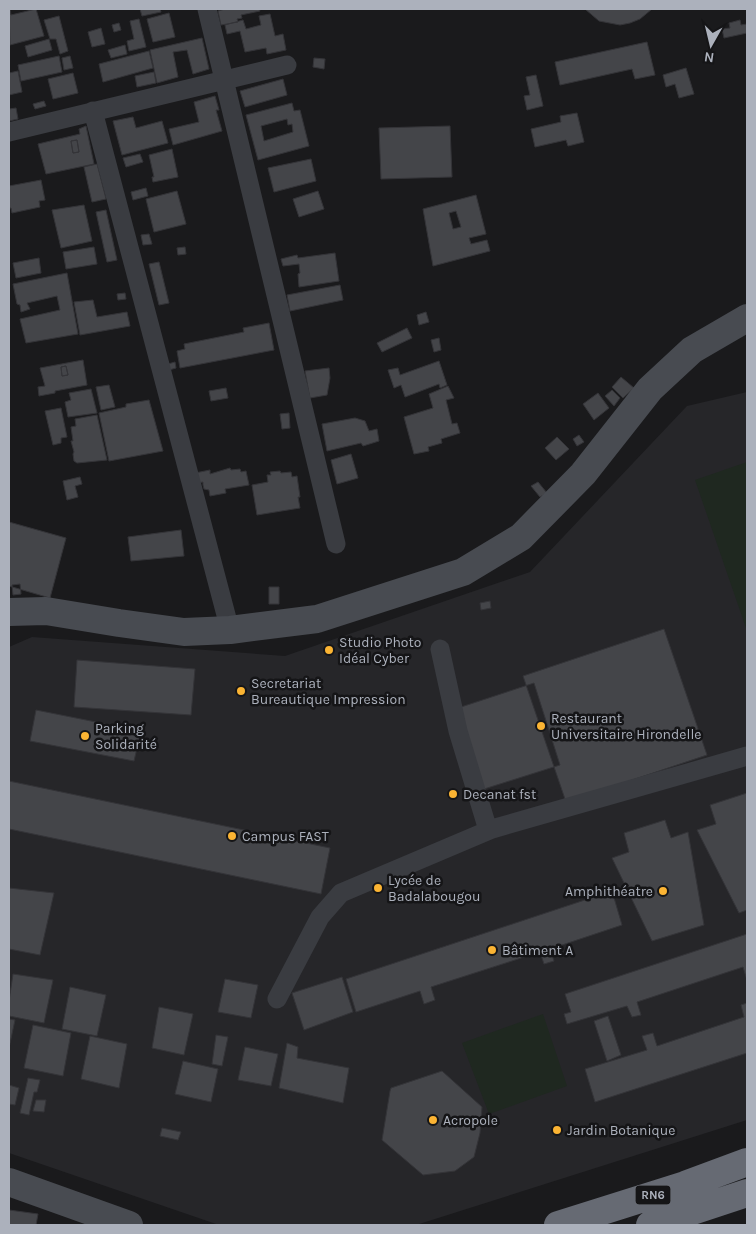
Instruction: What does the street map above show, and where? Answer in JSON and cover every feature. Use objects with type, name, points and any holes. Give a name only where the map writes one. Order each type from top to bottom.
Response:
[{"type":"highway","name":"RN6","points":[[558,1225],[684,1185],[747,1162]]},
{"type":"highway","name":"RN6","points":[[650,1225],[747,1192]]},
{"type":"street","points":[[207,9],[336,544]]},
{"type":"street","points":[[9,132],[287,65]]},
{"type":"street","points":[[93,111],[230,630]]},
{"type":"street","points":[[9,612],[46,611],[184,632],[230,630],[326,616],[462,572],[521,537],[583,474],[650,389],[692,350],[747,318]]},
{"type":"street","points":[[440,649],[458,731],[488,830]]},
{"type":"street","points":[[277,999],[320,917],[341,893],[488,830],[747,756]]},
{"type":"street","points":[[9,1182],[129,1225]]},
{"type":"shaded area","name":"Lycée de Badalabougou","points":[[747,392],[747,1120],[416,1225],[219,1225],[9,1153],[9,647],[32,637],[285,656],[530,572],[687,406]]},
{"type":"shaded area","points":[[747,462],[747,631],[695,480]]},
{"type":"shaded area","points":[[543,1014],[567,1086],[489,1114],[462,1043]]},
{"type":"building","points":[[9,9],[11,15],[36,9],[44,36],[10,45]]},
{"type":"building","points":[[140,9],[160,9],[161,12],[142,16]]},
{"type":"building","points":[[225,9],[259,9],[260,11],[241,15],[242,18],[237,19],[238,22],[221,25],[218,11]]},
{"type":"building","points":[[585,9],[652,9],[640,19],[620,25],[599,21]]},
{"type":"building","points":[[169,13],[175,37],[153,42],[147,19]]},
{"type":"building","points":[[270,14],[275,36],[283,34],[286,50],[267,54],[266,48],[245,52],[240,31],[227,34],[225,25],[243,20],[246,29],[261,25],[259,16]]},
{"type":"building","points":[[59,16],[68,51],[60,54],[56,39],[50,39],[44,20]]},
{"type":"building","points":[[139,19],[146,47],[129,51],[127,41],[134,39],[130,21]]},
{"type":"building","points":[[740,20],[741,25],[747,24],[747,33],[724,38],[722,29],[730,28],[729,23]]},
{"type":"building","points":[[119,23],[121,30],[114,32],[112,25]]},
{"type":"building","points":[[101,28],[105,44],[92,47],[88,32]]},
{"type":"building","points":[[202,38],[209,69],[193,74],[187,50],[173,52],[178,77],[157,83],[150,50]]},
{"type":"building","points":[[49,39],[52,50],[28,57],[25,46]]},
{"type":"building","points":[[647,42],[655,75],[635,79],[632,69],[560,85],[555,62]]},
{"type":"building","points":[[125,45],[127,54],[111,58],[108,50]]},
{"type":"building","points":[[149,51],[153,68],[103,82],[99,64]]},
{"type":"building","points":[[59,56],[62,72],[21,81],[18,65]]},
{"type":"building","points":[[70,56],[73,68],[64,70],[62,58]]},
{"type":"building","points":[[314,58],[325,59],[324,69],[313,67]]},
{"type":"building","points":[[686,68],[694,94],[679,98],[675,84],[666,87],[663,75]]},
{"type":"building","points":[[18,71],[22,92],[9,95],[9,73]]},
{"type":"building","points":[[154,72],[156,83],[137,87],[135,76]]},
{"type":"building","points":[[73,73],[78,93],[53,99],[48,79]]},
{"type":"building","points":[[536,75],[543,106],[527,110],[524,96],[530,95],[526,77]]},
{"type":"building","points":[[283,79],[287,95],[245,107],[240,91]]},
{"type":"building","points":[[215,96],[219,110],[216,110],[222,131],[173,145],[169,129],[199,122],[194,102]]},
{"type":"building","points":[[44,101],[46,106],[35,109],[33,104]]},
{"type":"building","points":[[292,103],[294,111],[300,110],[309,146],[258,160],[246,115]],"holes":[[[287,119],[288,125],[292,124],[293,132],[264,141],[261,126]]]},
{"type":"building","points":[[16,108],[18,119],[9,121],[9,109]]},
{"type":"building","points":[[577,113],[584,142],[568,146],[566,140],[535,147],[531,129],[561,122],[560,116]]},
{"type":"building","points":[[133,117],[136,128],[162,121],[168,143],[122,155],[113,121]]},
{"type":"building","points":[[86,126],[94,164],[46,174],[38,144],[80,134],[79,129]],"holes":[[[77,140],[79,152],[73,153],[71,141]]]},
{"type":"building","points":[[450,126],[452,177],[381,179],[379,128]]},
{"type":"building","points":[[77,140],[79,152],[73,153],[71,141]]},
{"type":"building","points":[[172,149],[178,177],[153,182],[152,177],[154,177],[149,155]]},
{"type":"building","points":[[140,154],[143,162],[126,167],[123,158]]},
{"type":"building","points":[[311,159],[316,181],[274,192],[268,168]]},
{"type":"building","points":[[97,164],[106,199],[92,202],[84,167]]},
{"type":"building","points":[[41,180],[45,200],[39,201],[40,207],[12,213],[11,208],[9,208],[9,186]]},
{"type":"building","points":[[146,188],[148,196],[133,200],[131,192]]},
{"type":"building","points":[[177,191],[186,224],[154,232],[146,199]]},
{"type":"building","points":[[318,191],[324,209],[299,217],[293,199]]},
{"type":"building","points":[[476,195],[486,234],[469,238],[471,244],[487,240],[490,251],[433,266],[423,209]],"holes":[[[456,211],[461,227],[453,229],[449,213]]]},
{"type":"building","points":[[84,205],[92,241],[61,248],[52,210]]},
{"type":"building","points":[[106,210],[117,260],[107,262],[96,212]]},
{"type":"building","points":[[149,234],[152,244],[143,245],[141,235]]},
{"type":"building","points":[[94,247],[97,264],[66,269],[63,252]]},
{"type":"building","points":[[185,247],[186,254],[178,255],[177,248]]},
{"type":"building","points":[[335,253],[339,281],[299,287],[299,264],[283,266],[281,259],[297,255],[298,258]]},
{"type":"building","points":[[39,258],[41,273],[16,278],[13,263]]},
{"type":"building","points":[[159,262],[169,303],[159,305],[149,264]]},
{"type":"building","points":[[67,273],[78,334],[26,343],[20,319],[60,310],[57,296],[27,303],[30,309],[21,312],[20,305],[17,304],[13,284]]},
{"type":"building","points":[[340,285],[343,300],[290,311],[287,295]]},
{"type":"building","points":[[125,293],[126,299],[118,300],[117,294]]},
{"type":"building","points":[[93,300],[97,317],[127,312],[130,326],[80,335],[74,302]]},
{"type":"building","points":[[426,312],[429,322],[419,325],[417,315]]},
{"type":"building","points":[[269,323],[274,350],[180,368],[177,351],[185,349],[184,344],[244,332],[243,328]]},
{"type":"building","points":[[407,328],[412,338],[382,352],[377,343]]},
{"type":"building","points":[[439,338],[441,350],[434,352],[431,340]]},
{"type":"building","points":[[83,360],[87,385],[39,396],[38,387],[45,386],[40,368]],"holes":[[[66,366],[68,375],[62,376],[61,367]]]},
{"type":"building","points":[[439,361],[447,385],[440,388],[439,384],[405,397],[401,385],[394,388],[388,370],[398,368],[400,375]]},
{"type":"building","points":[[175,362],[176,368],[169,370],[168,364]]},
{"type":"building","points":[[66,366],[68,375],[62,376],[61,367]]},
{"type":"building","points":[[329,368],[330,378],[327,395],[310,398],[305,371]]},
{"type":"building","points":[[621,377],[634,388],[623,398],[612,387]]},
{"type":"building","points":[[109,385],[115,407],[101,410],[96,387]]},
{"type":"building","points":[[448,386],[454,398],[446,400],[452,424],[457,423],[460,433],[441,439],[442,443],[428,447],[429,451],[414,454],[404,417],[433,408],[429,394]]},
{"type":"building","points":[[226,388],[228,398],[211,401],[209,391]]},
{"type":"building","points":[[91,389],[97,413],[68,417],[65,402],[71,400],[69,393]]},
{"type":"building","points":[[612,390],[620,398],[614,406],[605,396]]},
{"type":"building","points":[[598,393],[609,408],[594,420],[583,404]]},
{"type":"building","points":[[149,400],[163,451],[109,461],[99,413],[126,407],[126,404]]},
{"type":"building","points":[[61,408],[67,437],[61,438],[61,443],[53,445],[45,411]]},
{"type":"building","points":[[289,413],[290,428],[282,429],[280,414]]},
{"type":"building","points":[[97,415],[107,460],[77,463],[74,461],[71,427],[76,426],[75,419]]},
{"type":"building","points":[[355,418],[365,421],[369,431],[377,429],[379,441],[363,446],[361,443],[327,451],[322,424]]},
{"type":"building","points":[[579,435],[584,442],[577,446],[573,439]]},
{"type":"building","points":[[557,437],[569,449],[556,460],[545,448]]},
{"type":"building","points":[[351,454],[358,478],[337,484],[331,460]]},
{"type":"building","points":[[230,468],[231,470],[240,469],[241,472],[246,471],[249,485],[225,489],[226,493],[210,496],[209,490],[204,489],[203,482],[197,483],[195,473],[210,470],[210,474]]},
{"type":"building","points":[[280,471],[281,473],[291,472],[292,477],[297,476],[300,508],[257,515],[252,485],[268,482],[267,475],[271,475],[270,472]]},
{"type":"building","points":[[80,477],[82,484],[75,486],[78,497],[67,500],[63,481]]},
{"type":"building","points":[[538,482],[547,493],[540,497],[531,486]]},
{"type":"building","points":[[9,522],[66,538],[50,598],[9,586]]},
{"type":"building","points":[[181,530],[184,556],[131,561],[128,537]]},
{"type":"building","points":[[20,584],[21,594],[13,595],[12,585]]},
{"type":"building","points":[[269,587],[279,587],[279,604],[269,604]]},
{"type":"building","points":[[490,601],[491,608],[481,610],[480,603]]},
{"type":"building","points":[[664,629],[707,755],[566,802],[523,676]]},
{"type":"building","points":[[77,660],[195,669],[191,715],[74,707]]},
{"type":"building","points":[[534,683],[560,765],[481,790],[455,709]]},
{"type":"building","name":"Parking Solidarité","points":[[36,710],[141,731],[134,761],[30,741]]},
{"type":"building","points":[[9,781],[330,848],[321,894],[9,829]]},
{"type":"building","points":[[747,793],[747,910],[739,913],[697,830],[716,824],[710,805]]},
{"type":"building","name":"Amphithéatre","points":[[665,820],[671,838],[688,832],[704,925],[652,941],[612,858],[629,852],[624,833]]},
{"type":"building","points":[[9,888],[54,893],[40,955],[9,949]]},
{"type":"building","name":"Bâtiment A","points":[[612,891],[622,925],[550,949],[554,961],[544,964],[540,952],[431,987],[435,1000],[424,1004],[420,991],[356,1012],[346,979]]},
{"type":"building","points":[[747,934],[747,980],[743,967],[637,1002],[641,1015],[632,1017],[627,1006],[567,1024],[564,1014],[571,1012],[565,994]]},
{"type":"building","points":[[13,974],[53,980],[44,1023],[9,1016]]},
{"type":"building","points":[[342,977],[353,1012],[304,1030],[292,993]]},
{"type":"building","points":[[225,979],[258,985],[251,1018],[218,1012]]},
{"type":"building","points":[[70,987],[106,995],[97,1036],[62,1029]]},
{"type":"building","points":[[747,1003],[747,1053],[595,1102],[585,1069],[647,1050],[642,1036],[653,1033],[657,1046],[744,1017],[741,1005]]},
{"type":"building","points":[[159,1007],[193,1014],[184,1055],[152,1048]]},
{"type":"building","points":[[608,1016],[621,1055],[607,1061],[594,1021]]},
{"type":"building","points":[[9,1019],[15,1020],[9,1048]]},
{"type":"building","points":[[33,1025],[71,1033],[63,1076],[24,1068]]},
{"type":"building","points":[[216,1035],[228,1037],[222,1066],[212,1064]]},
{"type":"building","points":[[90,1036],[127,1044],[119,1088],[81,1079]]},
{"type":"building","points":[[287,1043],[298,1047],[297,1058],[349,1068],[343,1103],[279,1088]]},
{"type":"building","points":[[245,1047],[278,1054],[271,1086],[238,1080]]},
{"type":"building","points":[[183,1061],[218,1069],[211,1102],[175,1094]]},
{"type":"building","name":"Acropole","points":[[442,1071],[482,1107],[480,1133],[474,1157],[455,1171],[423,1175],[382,1140],[390,1091],[391,1088]]},
{"type":"building","points":[[28,1078],[40,1080],[37,1092],[34,1092],[29,1115],[20,1113]]},
{"type":"building","points":[[9,1085],[19,1088],[15,1105],[9,1104]]},
{"type":"building","points":[[36,1100],[46,1100],[44,1112],[33,1111]]},
{"type":"building","points":[[162,1128],[181,1132],[178,1140],[160,1136]]},
{"type":"building","points":[[9,1210],[38,1214],[36,1225],[9,1225]]},
{"type":"place","name":"Studio Photo Idéal Cyber","points":[[329,650]]},
{"type":"place","name":"Secretariat Bureautique Impression","points":[[241,691]]},
{"type":"place","name":"Restaurant Universitaire Hirondelle","points":[[541,726]]},
{"type":"place","name":"Parking Solidarité","points":[[85,736]]},
{"type":"place","name":"Decanat fst","points":[[453,794]]},
{"type":"place","name":"Campus FAST","points":[[232,836]]},
{"type":"place","name":"Lycée de Badalabougou","points":[[378,888]]},
{"type":"place","name":"Amphithéatre","points":[[663,891]]},
{"type":"place","name":"Bâtiment A","points":[[492,950]]},
{"type":"place","name":"Acropole","points":[[433,1120]]},
{"type":"place","name":"Jardin Botanique","points":[[557,1130]]}]
